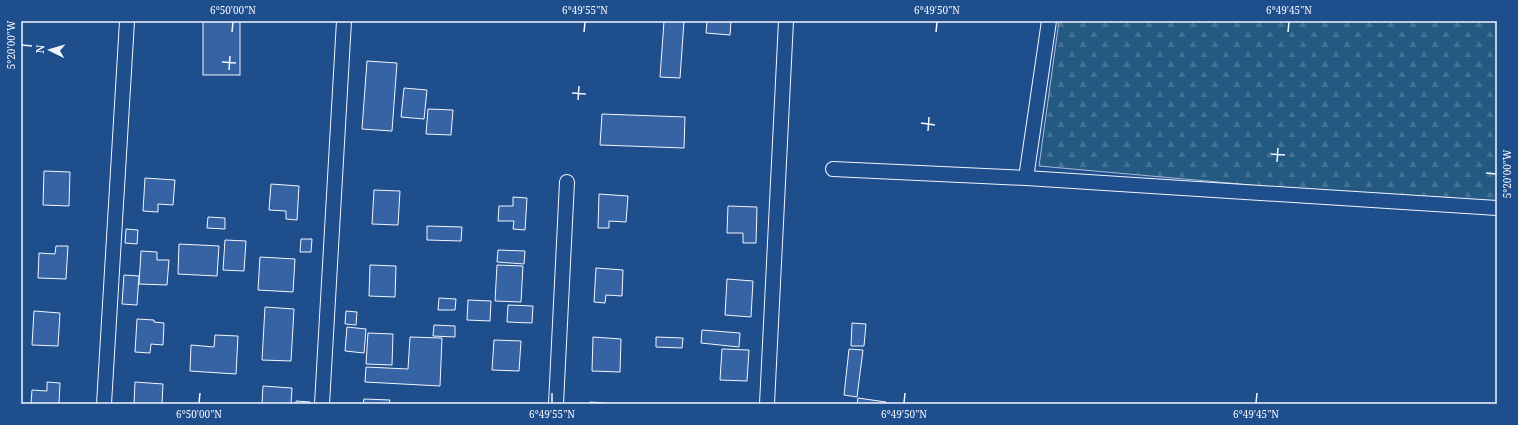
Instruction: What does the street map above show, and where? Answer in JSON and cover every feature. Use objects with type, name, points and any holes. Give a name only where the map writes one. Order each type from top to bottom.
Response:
[{"type":"street","points":[[104,404],[127,21]]},
{"type":"street","points":[[322,404],[344,21]]},
{"type":"street","points":[[767,404],[786,21]]},
{"type":"street","points":[[1026,178],[1049,21]]},
{"type":"street","points":[[833,169],[1026,178],[1497,208]]},
{"type":"street","points":[[556,404],[567,182]]},
{"type":"green space","points":[[1059,21],[1497,21],[1497,207],[1039,166]]},
{"type":"building","points":[[203,21],[240,21],[240,75],[203,75]]},
{"type":"building","points":[[664,21],[684,21],[680,78],[660,77]]},
{"type":"building","points":[[707,21],[731,21],[730,35],[706,33]]},
{"type":"building","points":[[367,61],[397,63],[392,131],[362,129]]},
{"type":"building","points":[[404,88],[427,90],[424,119],[401,117]]},
{"type":"building","points":[[428,109],[453,110],[451,135],[426,134]]},
{"type":"building","points":[[602,114],[685,117],[684,148],[600,145]]},
{"type":"building","points":[[44,171],[70,172],[69,206],[43,205]]},
{"type":"building","points":[[145,178],[175,180],[173,205],[158,204],[158,212],[143,211]]},
{"type":"building","points":[[271,184],[299,186],[297,220],[286,219],[286,211],[269,210]]},
{"type":"building","points":[[374,190],[400,191],[398,225],[372,224]]},
{"type":"building","points":[[599,194],[628,196],[626,222],[609,221],[609,228],[598,228]]},
{"type":"building","points":[[513,197],[527,198],[525,230],[513,229],[514,221],[498,221],[499,206],[513,206]]},
{"type":"building","points":[[728,206],[757,207],[756,243],[743,243],[743,233],[727,233]]},
{"type":"building","points":[[208,217],[225,218],[225,229],[207,228]]},
{"type":"building","points":[[427,226],[462,227],[461,241],[427,240]]},
{"type":"building","points":[[126,229],[138,230],[137,244],[125,243]]},
{"type":"building","points":[[301,239],[312,239],[311,252],[300,252]]},
{"type":"building","points":[[225,240],[246,241],[244,271],[223,270]]},
{"type":"building","points":[[179,244],[219,246],[217,276],[178,274]]},
{"type":"building","points":[[56,246],[68,246],[66,279],[38,278],[39,253],[55,254]]},
{"type":"building","points":[[498,250],[525,251],[524,264],[497,262]]},
{"type":"building","points":[[141,251],[157,252],[157,260],[169,260],[167,285],[139,284]]},
{"type":"building","points":[[260,257],[295,259],[293,292],[258,290]]},
{"type":"building","points":[[370,265],[396,266],[395,297],[369,296]]},
{"type":"building","points":[[497,265],[523,266],[521,302],[495,301]]},
{"type":"building","points":[[596,268],[623,270],[622,296],[606,295],[605,303],[594,302]]},
{"type":"building","points":[[124,275],[139,276],[137,305],[122,304]]},
{"type":"building","points":[[727,279],[753,281],[751,317],[725,315]]},
{"type":"building","points":[[439,298],[456,299],[455,310],[438,310]]},
{"type":"building","points":[[468,300],[491,301],[490,321],[467,320]]},
{"type":"building","points":[[508,305],[533,306],[532,323],[507,322]]},
{"type":"building","points":[[265,307],[294,309],[291,361],[262,360]]},
{"type":"building","points":[[34,311],[60,313],[58,346],[32,345]]},
{"type":"building","points":[[346,311],[357,312],[356,325],[345,324]]},
{"type":"building","points":[[137,319],[154,320],[154,322],[164,323],[163,345],[151,344],[150,353],[135,352]]},
{"type":"building","points":[[852,323],[866,324],[864,346],[851,346]]},
{"type":"building","points":[[434,325],[455,326],[455,337],[433,336]]},
{"type":"building","points":[[347,327],[366,329],[364,353],[345,351]]},
{"type":"building","points":[[702,330],[740,333],[739,347],[701,343]]},
{"type":"building","points":[[368,333],[393,334],[392,365],[366,364]]},
{"type":"building","points":[[215,335],[238,336],[236,374],[190,371],[191,345],[214,347]]},
{"type":"building","points":[[410,337],[442,338],[440,386],[365,382],[366,367],[408,369]]},
{"type":"building","points":[[593,337],[621,339],[620,372],[592,371]]},
{"type":"building","points":[[656,337],[683,338],[682,348],[656,347]]},
{"type":"building","points":[[494,340],[521,341],[519,371],[492,370]]},
{"type":"building","points":[[722,349],[749,350],[747,381],[720,380]]},
{"type":"building","points":[[849,349],[863,350],[857,397],[844,395]]},
{"type":"building","points":[[47,382],[60,383],[59,404],[31,404],[32,390],[47,391]]},
{"type":"building","points":[[135,382],[163,384],[162,404],[134,404]]},
{"type":"building","points":[[263,386],[292,388],[291,404],[262,404]]},
{"type":"building","points":[[858,398],[886,402],[886,404],[857,404]]},
{"type":"building","points":[[364,399],[390,400],[389,404],[363,404]]},
{"type":"building","points":[[296,401],[310,402],[310,404],[296,404]]},
{"type":"building","points":[[590,402],[617,404],[590,404]]}]
